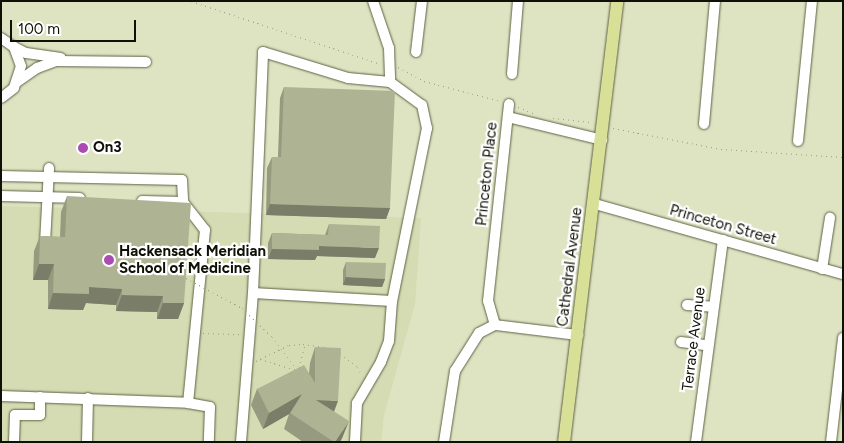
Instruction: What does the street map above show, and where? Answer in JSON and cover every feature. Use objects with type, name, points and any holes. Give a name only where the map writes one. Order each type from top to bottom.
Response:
[{"type":"main road","name":"Cathedral Avenue","points":[[564,442],[595,204],[617,1]]},
{"type":"street","points":[[373,1],[389,48],[390,82]]},
{"type":"street","points":[[416,52],[422,1]]},
{"type":"street","points":[[512,74],[518,1]]},
{"type":"street","points":[[704,124],[716,1]]},
{"type":"street","points":[[798,141],[812,1]]},
{"type":"street","points":[[1,30],[21,66],[17,82]]},
{"type":"street","points":[[7,42],[26,53],[69,60],[146,62]]},
{"type":"street","points":[[241,442],[253,293],[262,52],[348,78],[390,82],[422,105],[427,128],[392,301],[389,341],[381,362],[358,402],[355,442]]},
{"type":"street","points":[[1,107],[4,96],[17,82],[37,68],[69,60]]},
{"type":"street","points":[[508,117],[509,104]]},
{"type":"street","name":"Princeton Place","points":[[495,325],[488,301],[508,117],[602,140]]},
{"type":"street","points":[[46,243],[49,171]]},
{"type":"street","points":[[1,176],[49,171],[182,180],[183,202],[205,230],[188,403]]},
{"type":"street","points":[[1,196],[96,199]]},
{"type":"street","points":[[134,200],[183,202]]},
{"type":"street","name":"Princeton Street","points":[[595,204],[843,274]]},
{"type":"street","points":[[822,269],[830,218]]},
{"type":"street","name":"Terrace Avenue","points":[[696,442],[723,240]]},
{"type":"street","points":[[253,293],[392,301]]},
{"type":"street","points":[[687,305],[713,306]]},
{"type":"street","points":[[444,442],[455,371],[469,345],[479,333],[495,325],[578,335]]},
{"type":"street","points":[[831,442],[842,341]]},
{"type":"street","points":[[681,342],[708,345]]},
{"type":"street","points":[[1,396],[88,398],[188,403],[210,406],[209,442]]},
{"type":"street","points":[[14,442],[15,415],[40,416],[40,396]]},
{"type":"street","points":[[87,442],[88,398]]},
{"type":"path","points":[[612,128],[721,149],[843,156]]},
{"type":"path","points":[[183,277],[211,289],[242,308],[272,337],[298,373]]},
{"type":"path","points":[[195,333],[250,334]]},
{"type":"path","points":[[247,367],[289,345],[305,344],[327,348]]},
{"type":"path","points":[[260,359],[295,370],[299,367],[305,344]]},
{"type":"path","points":[[321,346],[321,354]]},
{"type":"path","points":[[333,350],[357,367],[367,384]]},
{"type":"shaded area","points":[[1,206],[421,218],[415,304],[384,415],[381,442],[1,442]]},
{"type":"building","points":[[284,87],[395,91],[390,208],[270,204],[272,157],[281,157]]},
{"type":"building","name":"Hackensack Meridian School of Medicine","points":[[67,196],[191,203],[184,303],[163,303],[163,296],[122,295],[122,289],[89,287],[89,294],[53,293],[54,264],[39,264],[40,236],[65,237]]},
{"type":"building","points":[[329,224],[380,226],[379,248],[319,246],[319,250],[272,249],[272,233],[328,235]]},
{"type":"building","points":[[346,262],[386,263],[385,279],[346,277]]},
{"type":"building","points":[[315,347],[341,348],[338,401],[316,400],[349,421],[335,442],[290,413],[302,394],[269,413],[257,389],[304,365],[315,383]]},
{"type":"place","name":"On3","points":[[83,148]]},
{"type":"place","name":"Hackensack Meridian School of Medicine","points":[[109,260]]}]
